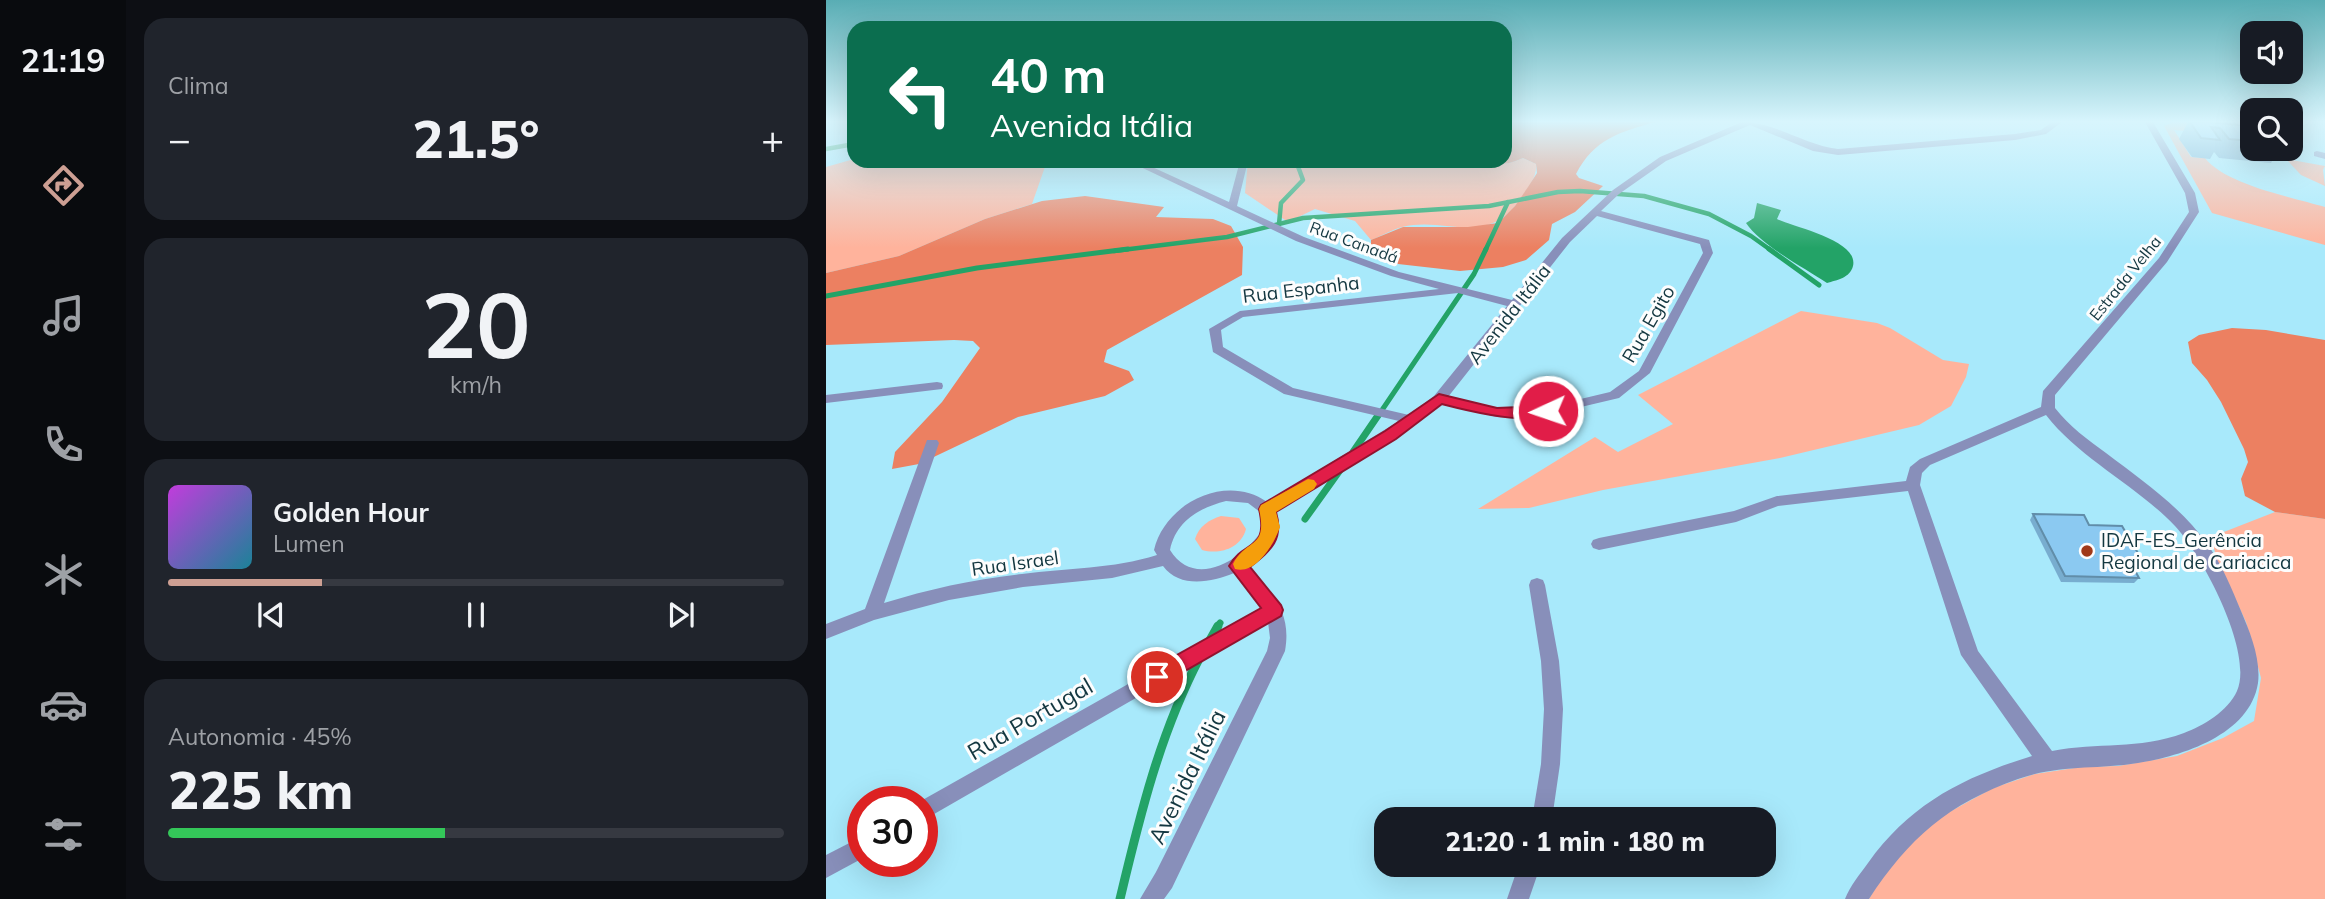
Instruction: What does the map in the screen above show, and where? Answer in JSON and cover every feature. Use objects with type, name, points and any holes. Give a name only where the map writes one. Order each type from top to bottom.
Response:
[{"type":"street","name":"Avenida Itália","points":[[1267,509],[1412,420],[1439,399],[1566,240],[1593,212],[1655,164]]},
{"type":"street","name":"Estrada Velha","points":[[2048,409],[2048,394],[2163,260],[2194,212],[2190,193],[2173,164]]},
{"type":"street","name":"Rua Canadá","points":[[1147,168],[1300,239],[1395,274],[1516,305]]},
{"type":"street","points":[[1232,207],[1242,168]]},
{"type":"street","name":"Rua Egito","points":[[1439,399],[1497,413],[1548,411],[1614,395],[1644,373],[1708,253],[1705,242],[1593,212]]},
{"type":"street","name":"Rua Espanha","points":[[1412,420],[1289,391],[1217,349],[1215,329],[1240,314],[1458,290]]},
{"type":"street","points":[[826,399],[937,386]]},
{"type":"street","points":[[1856,899],[1883,860],[1924,818],[1981,785],[2048,761],[2138,754],[2203,736],[2229,716],[2247,693],[2248,659],[2236,615],[2202,549],[2169,512],[2063,427],[2048,409],[1925,461],[1915,471],[1913,485],[1969,655],[2048,761]]},
{"type":"street","points":[[872,613],[932,443]]},
{"type":"street","points":[[1599,544],[1737,516],[1777,501],[1913,485]]},
{"type":"street","points":[[1226,496],[1239,496],[1260,503],[1267,509],[1272,527],[1268,538],[1261,548],[1238,566],[1209,575],[1195,575],[1172,567],[1165,559],[1162,550],[1168,529],[1199,504],[1226,496]]},
{"type":"street","name":"Rua Israel","points":[[826,632],[872,613],[1012,582],[1132,570],[1165,559]]},
{"type":"street","points":[[1238,566],[1274,610]]},
{"type":"street","points":[[1536,585],[1551,673],[1553,725],[1543,807]]},
{"type":"street","name":"Avenida Itália","points":[[1152,899],[1164,880],[1276,651],[1280,637],[1274,610]]},
{"type":"street","name":"Rua Portugal","points":[[938,802],[1274,610]]},
{"type":"street","points":[[826,867],[847,855]]},
{"type":"street","points":[[1518,899],[1526,877]]},
{"type":"shaded area","points":[[847,164],[847,168],[1045,168],[1032,204],[985,219],[899,256],[826,273],[826,167]]},
{"type":"shaded area","points":[[1512,164],[1536,164],[1535,174],[1521,198],[1508,213],[1494,222],[1466,228],[1435,225],[1402,227],[1371,240],[1355,221],[1315,209],[1288,222],[1245,193],[1247,168],[1512,168]]},
{"type":"shaded area","points":[[1536,164],[1582,164],[1576,174],[1579,178],[1603,186],[1575,212],[1552,224],[1549,240],[1526,260],[1503,267],[1460,271],[1398,264],[1371,248],[1371,240],[1403,227],[1468,227],[1498,223],[1515,206],[1537,173]]},
{"type":"shaded area","points":[[2185,164],[2212,164],[2243,183],[2325,207],[2325,245],[2212,213]]},
{"type":"shaded area","points":[[2291,164],[2325,166],[2325,186],[2301,175]]},
{"type":"shaded area","points":[[1085,196],[1164,207],[1156,217],[1213,219],[1231,226],[1243,247],[1242,275],[1107,350],[1104,362],[1129,371],[1134,380],[1105,396],[1018,417],[919,464],[892,469],[895,452],[942,402],[980,348],[973,341],[954,340],[826,345],[826,273],[899,256],[985,219],[1042,201]]},
{"type":"shaded area","points":[[1757,203],[1781,210],[1777,219],[1823,236],[1846,249],[1852,257],[1853,266],[1849,273],[1827,283],[1772,248],[1746,223],[1754,218]]},
{"type":"shaded area","points":[[1801,311],[1877,323],[1890,328],[1943,360],[1969,364],[1966,377],[1951,406],[1919,425],[1780,458],[1603,490],[1529,508],[1478,509],[1595,437],[1618,452],[1673,424],[1638,395]]},
{"type":"shaded area","points":[[2232,328],[2266,330],[2325,340],[2325,519],[2275,512],[2245,496],[2241,479],[2248,462],[2244,449],[2221,402],[2192,363],[2188,342],[2199,335]]},
{"type":"shaded area","points":[[2275,512],[2325,519],[2325,899],[1869,899],[1887,868],[1933,821],[1993,788],[2035,774],[2081,767],[2118,766],[2177,756],[2223,738],[2254,721],[2261,678],[2246,622],[2217,560],[2211,537]]},
{"type":"shaded area","points":[[1221,516],[1239,518],[1246,529],[1243,536],[1235,545],[1223,551],[1202,550],[1195,539],[1199,530],[1212,519]]},
{"type":"building","name":"IDAF-ES_Gerência Regional de Cariacica","points":[[2033,514],[2084,515],[2089,525],[2122,526],[2145,565],[2132,565],[2139,578],[2065,576]]},
{"type":"waterway","points":[[1279,224],[1281,203],[1303,180],[1299,168]]},
{"type":"waterway","points":[[1508,202],[1558,192],[1580,191],[1644,196],[1709,214],[1751,236],[1772,251]]},
{"type":"waterway","points":[[1279,224],[1303,218],[1489,206],[1508,202]]},
{"type":"waterway","points":[[1485,251],[1508,202]]},
{"type":"waterway","points":[[1114,251],[1227,237],[1279,224]]},
{"type":"waterway","points":[[826,296],[977,268],[1128,249]]},
{"type":"waterway","points":[[1378,416],[1474,274],[1486,249]]},
{"type":"waterway","points":[[1769,249],[1819,285]]},
{"type":"waterway","points":[[1353,452],[1379,414]]},
{"type":"waterway","points":[[1305,519],[1343,466]]},
{"type":"waterway","points":[[1217,627],[1220,623]]},
{"type":"waterway","points":[[1209,642],[1218,626]]},
{"type":"waterway","points":[[1120,899],[1162,745],[1200,657]]},
{"type":"slow traffic","points":[[1242,564],[1261,548],[1268,538],[1272,527],[1267,509],[1308,484]]},
{"type":"place","name":"IDAF-ES_Gerência Regional de Cariacica","points":[[2087,551]]},
{"type":"route","points":[[1157,677],[1274,610],[1238,566],[1251,558],[1268,538],[1272,527],[1267,509],[1390,435],[1439,399],[1497,413],[1548,411]]}]
